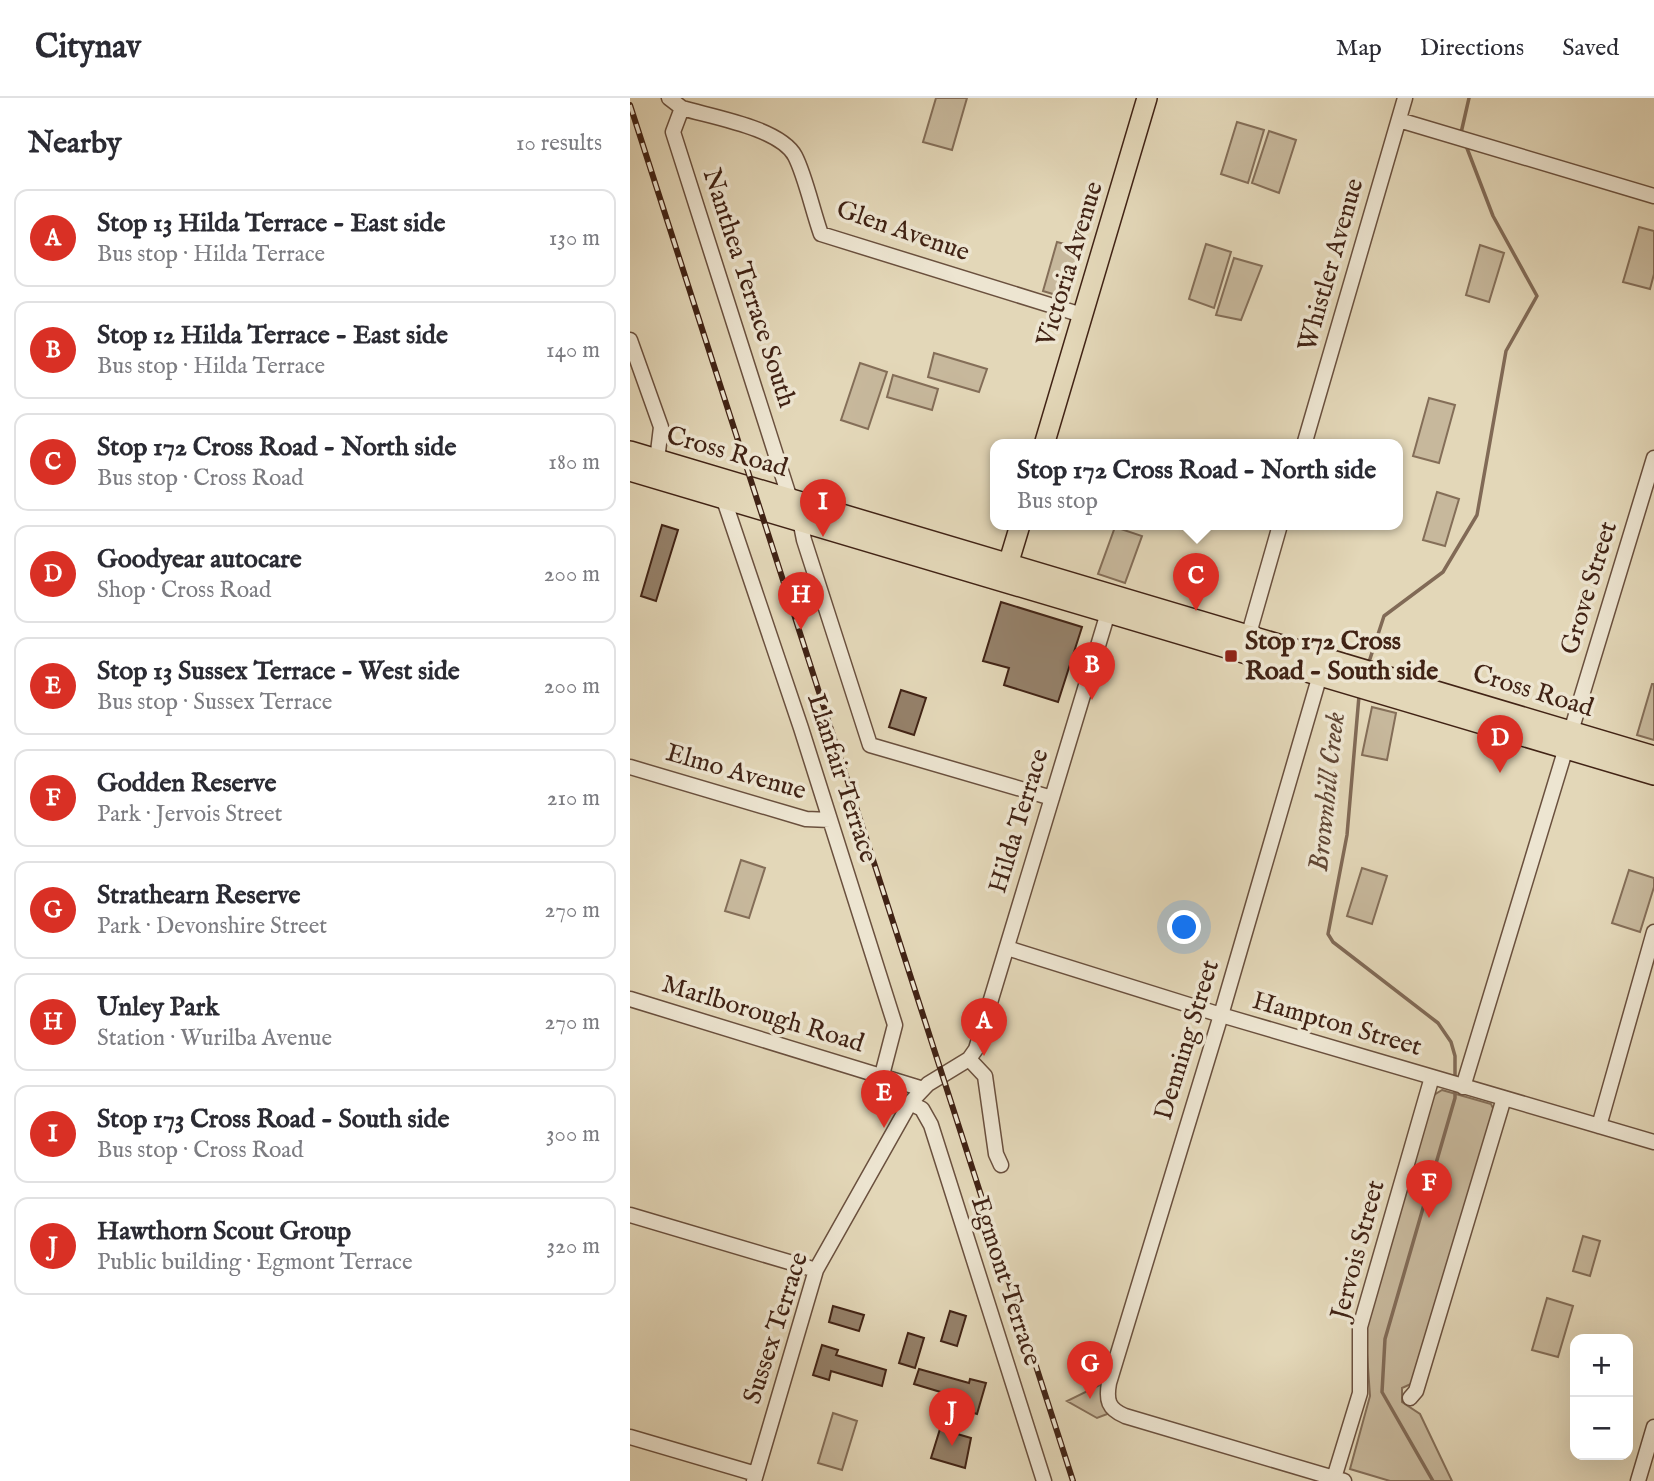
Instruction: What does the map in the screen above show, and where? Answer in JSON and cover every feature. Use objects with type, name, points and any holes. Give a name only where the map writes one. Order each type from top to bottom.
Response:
[{"type":"highway","name":"Cross Road","points":[[630,452],[790,499],[1006,572]]},
{"type":"highway","name":"Cross Road","points":[[630,470],[805,521],[1006,572],[1364,678],[1568,740],[1654,774]]},
{"type":"highway","name":"Cross Road","points":[[1568,740],[1654,757]]},
{"type":"main road","name":"Victoria Avenue","points":[[1046,439],[1147,98]]},
{"type":"main road","points":[[1006,572],[1019,530]]},
{"type":"street","points":[[669,98],[682,108]]},
{"type":"street","name":"Whistler Avenue","points":[[1306,439],[1405,98]]},
{"type":"street","name":"Glen Avenue","points":[[682,108],[768,133],[782,142],[795,155],[821,234],[1082,315]]},
{"type":"street","name":"Nanthea Terrace South","points":[[682,108],[673,132],[790,499]]},
{"type":"street","points":[[1399,120],[1654,196]]},
{"type":"street","points":[[630,340],[661,427],[657,460]]},
{"type":"street","name":"Grove Street","points":[[1568,740],[1654,458]]},
{"type":"street","name":"Llanfair Terrace","points":[[723,497],[895,1025],[882,1075]]},
{"type":"street","points":[[805,521],[802,530],[804,540],[870,745],[1052,798]]},
{"type":"street","points":[[1246,644],[1279,530]]},
{"type":"street","name":"Hilda Terrace","points":[[969,1059],[980,1038],[1111,603]]},
{"type":"street","name":"Denning Street","points":[[1322,666],[1107,1396],[1109,1405],[1115,1412],[1125,1416],[1341,1480]]},
{"type":"street","points":[[1458,1085],[1568,740]]},
{"type":"street","name":"Elmo Avenue","points":[[630,766],[806,819],[830,820]]},
{"type":"street","points":[[1599,1126],[1654,932]]},
{"type":"street","name":"Hampton Street","points":[[1007,948],[1221,1015],[1654,1142]]},
{"type":"street","name":"Marlborough Road","points":[[630,999],[923,1089]]},
{"type":"street","points":[[923,1089],[969,1059],[985,1076],[996,1154],[1001,1164]]},
{"type":"street","name":"Jervois Street","points":[[1341,1480],[1360,1394],[1360,1327],[1432,1077]]},
{"type":"street","name":"Sussex Terrace","points":[[755,1478],[816,1270],[910,1103],[923,1089]]},
{"type":"street","points":[[1410,1398],[1416,1391],[1504,1098]]},
{"type":"street","name":"Egmont Terrace","points":[[910,1103],[922,1109],[931,1125],[1044,1481]]},
{"type":"street","points":[[630,1215],[816,1270]]},
{"type":"street","points":[[1638,1481],[1654,1427]]},
{"type":"street","points":[[630,1437],[755,1478]]},
{"type":"shaded area","points":[[936,98],[967,98],[952,150],[923,142]]},
{"type":"shaded area","points":[[1237,122],[1264,130],[1248,183],[1221,174]]},
{"type":"shaded area","points":[[1269,131],[1296,140],[1279,193],[1252,183]]},
{"type":"shaded area","points":[[1639,227],[1654,231],[1654,274],[1650,289],[1623,282]]},
{"type":"shaded area","points":[[1057,242],[1080,248],[1066,298],[1043,291]]},
{"type":"shaded area","points":[[1206,244],[1231,252],[1214,308],[1189,299]]},
{"type":"shaded area","points":[[1480,245],[1504,253],[1489,302],[1466,295]]},
{"type":"shaded area","points":[[1234,258],[1262,266],[1241,320],[1216,315]]},
{"type":"shaded area","points":[[934,353],[987,369],[979,392],[928,377]]},
{"type":"shaded area","points":[[860,363],[887,372],[868,429],[841,420]]},
{"type":"shaded area","points":[[893,375],[938,389],[932,410],[887,397]]},
{"type":"shaded area","points":[[1429,398],[1455,405],[1439,463],[1413,456]]},
{"type":"shaded area","points":[[1437,492],[1459,499],[1445,546],[1423,540]]},
{"type":"shaded area","points":[[1114,530],[1124,530],[1142,536],[1125,583],[1098,574]]},
{"type":"shaded area","points":[[1654,684],[1654,740],[1637,735]]},
{"type":"shaded area","points":[[1372,707],[1396,713],[1387,760],[1362,755]]},
{"type":"shaded area","points":[[741,860],[765,868],[749,918],[725,911]]},
{"type":"shaded area","points":[[1362,868],[1387,876],[1372,924],[1347,916]]},
{"type":"shaded area","points":[[1629,870],[1654,878],[1654,887],[1640,932],[1612,923]]},
{"type":"shaded area","points":[[1442,1090],[1491,1104],[1494,1110],[1411,1384],[1402,1388],[1402,1402],[1420,1414],[1452,1481],[1390,1481],[1350,1469],[1370,1396],[1365,1325],[1434,1095]]},
{"type":"shaded area","points":[[1583,1236],[1600,1241],[1590,1276],[1573,1271]]},
{"type":"shaded area","points":[[1547,1298],[1573,1306],[1558,1357],[1532,1350]]},
{"type":"shaded area","points":[[1110,1380],[1115,1411],[1097,1418],[1067,1401]]},
{"type":"shaded area","points":[[833,1413],[857,1421],[842,1470],[818,1463]]},
{"type":"building","points":[[662,525],[678,530],[656,601],[641,596]]},
{"type":"building","points":[[1001,602],[1082,627],[1058,702],[1004,685],[1009,668],[983,661]]},
{"type":"building","points":[[901,690],[926,698],[914,735],[889,727]]},
{"type":"building","points":[[833,1306],[864,1315],[859,1331],[829,1322]]},
{"type":"building","points":[[950,1311],[966,1316],[957,1346],[941,1341]]},
{"type":"building","points":[[908,1333],[924,1338],[915,1368],[899,1363]]},
{"type":"building","points":[[822,1345],[838,1350],[836,1355],[886,1370],[882,1386],[831,1371],[829,1380],[813,1375]]},
{"type":"building","points":[[919,1369],[969,1383],[970,1379],[986,1383],[977,1414],[961,1409],[964,1399],[914,1384]]},
{"type":"building","points":[[940,1429],[971,1438],[965,1468],[931,1458]]},
{"type":"waterway","name":"Brownhill Creek","points":[[1461,133],[1469,98]]},
{"type":"waterway","name":"Brownhill Creek","points":[[1368,665],[1384,616],[1443,572],[1477,515],[1506,351],[1537,296],[1493,216],[1465,143]]},
{"type":"waterway","name":"Brownhill Creek","points":[[1359,696],[1347,835],[1328,934],[1333,942],[1438,1023],[1451,1042],[1455,1056],[1455,1079]]},
{"type":"waterway","name":"Brownhill Creek","points":[[1433,1481],[1382,1392],[1385,1339],[1455,1098],[1455,1086]]},
{"type":"railway","points":[[630,105],[1073,1481]]},
{"type":"place","name":"Stop 173 Cross Road - South side","points":[[823,537]]},
{"type":"place","name":"Stop 172 Cross Road - North side","points":[[1196,611]]},
{"type":"place","name":"Unley Park","points":[[801,630]]},
{"type":"place","name":"Stop 172 Cross Road - South side","points":[[1231,656]]},
{"type":"place","name":"Stop 12 Hilda Terrace - East side","points":[[1092,700]]},
{"type":"place","name":"Goodyear autocare","points":[[1500,773]]},
{"type":"place","name":"Stop 13 Hilda Terrace - East side","points":[[984,1056]]},
{"type":"place","name":"Stop 13 Sussex Terrace - West side","points":[[884,1128]]},
{"type":"place","name":"Godden Reserve","points":[[1429,1218]]},
{"type":"place","name":"Strathearn Reserve","points":[[1090,1399]]},
{"type":"place","name":"Hawthorn Scout Group","points":[[952,1446]]}]
